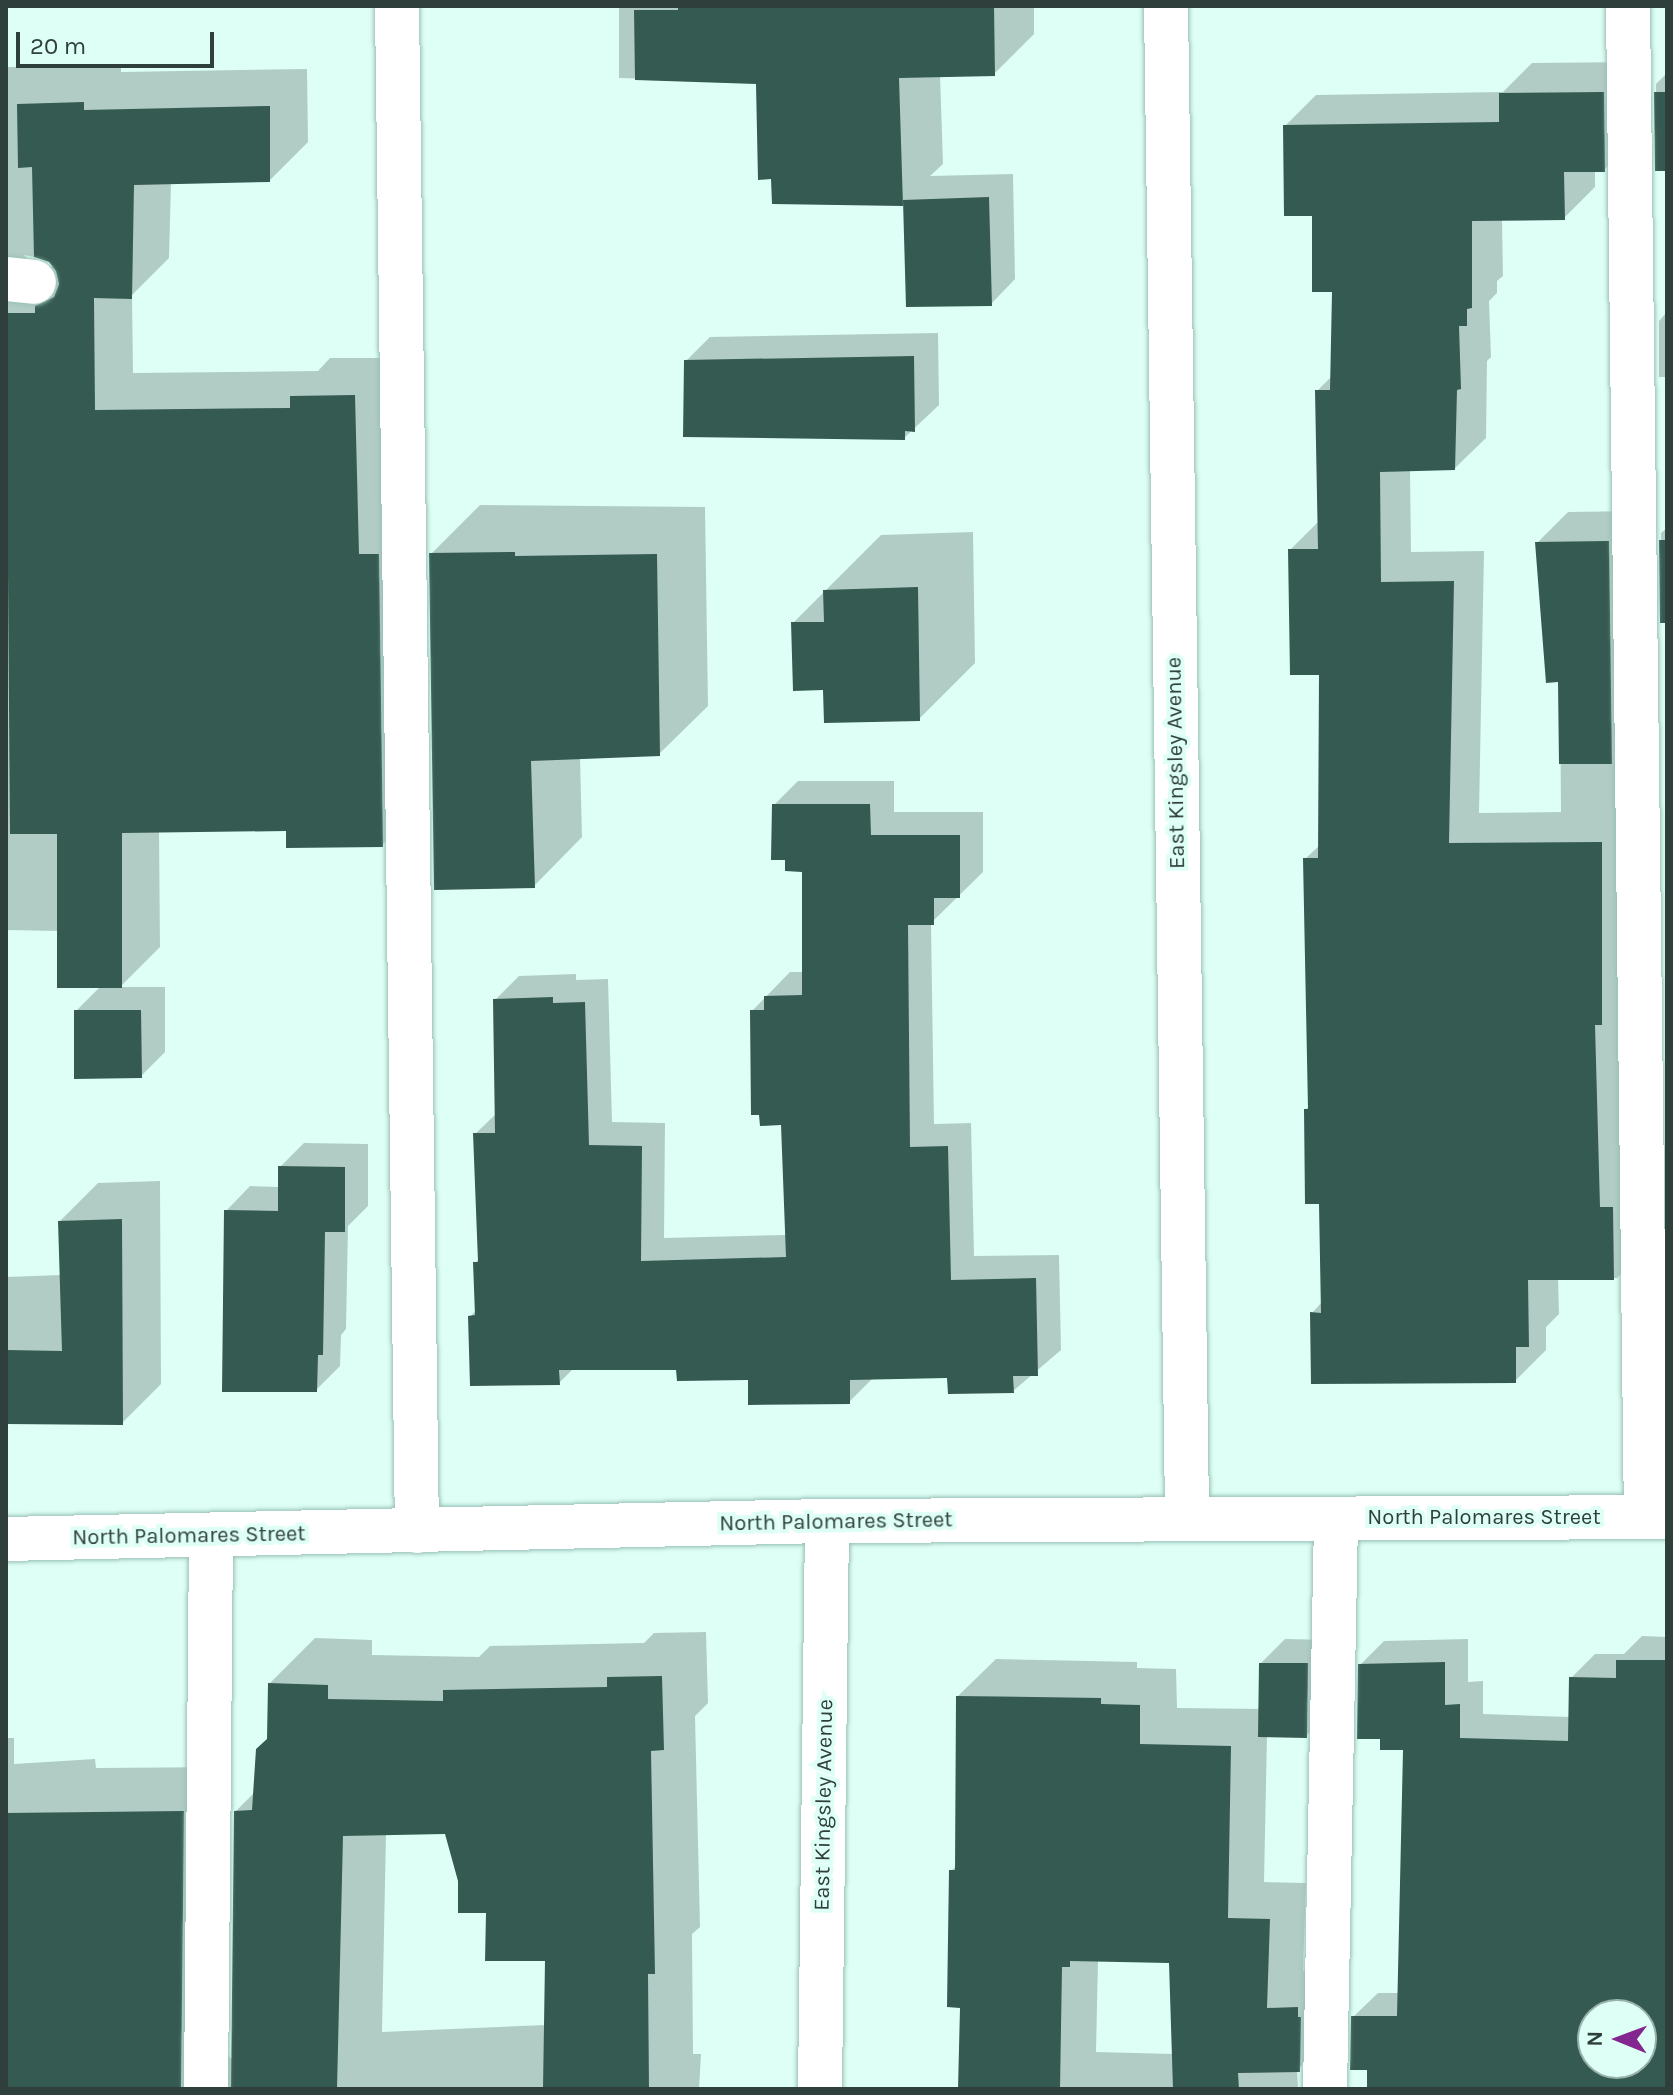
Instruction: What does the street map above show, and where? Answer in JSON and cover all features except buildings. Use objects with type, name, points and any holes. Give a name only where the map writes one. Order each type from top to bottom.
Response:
[{"type":"street","points":[[397,6],[417,1531]]},
{"type":"street","name":"East Kingsley Avenue","points":[[1166,6],[1187,1519]]},
{"type":"street","points":[[1628,6],[1656,1517]]},
{"type":"street","name":"North Palomares Street","points":[[6,1539],[827,1521],[1656,1517]]},
{"type":"street","points":[[1325,2089],[1336,1519]]},
{"type":"street","name":"East Kingsley Avenue","points":[[820,2089],[827,1521]]},
{"type":"street","points":[[206,2089],[211,1535]]}]
